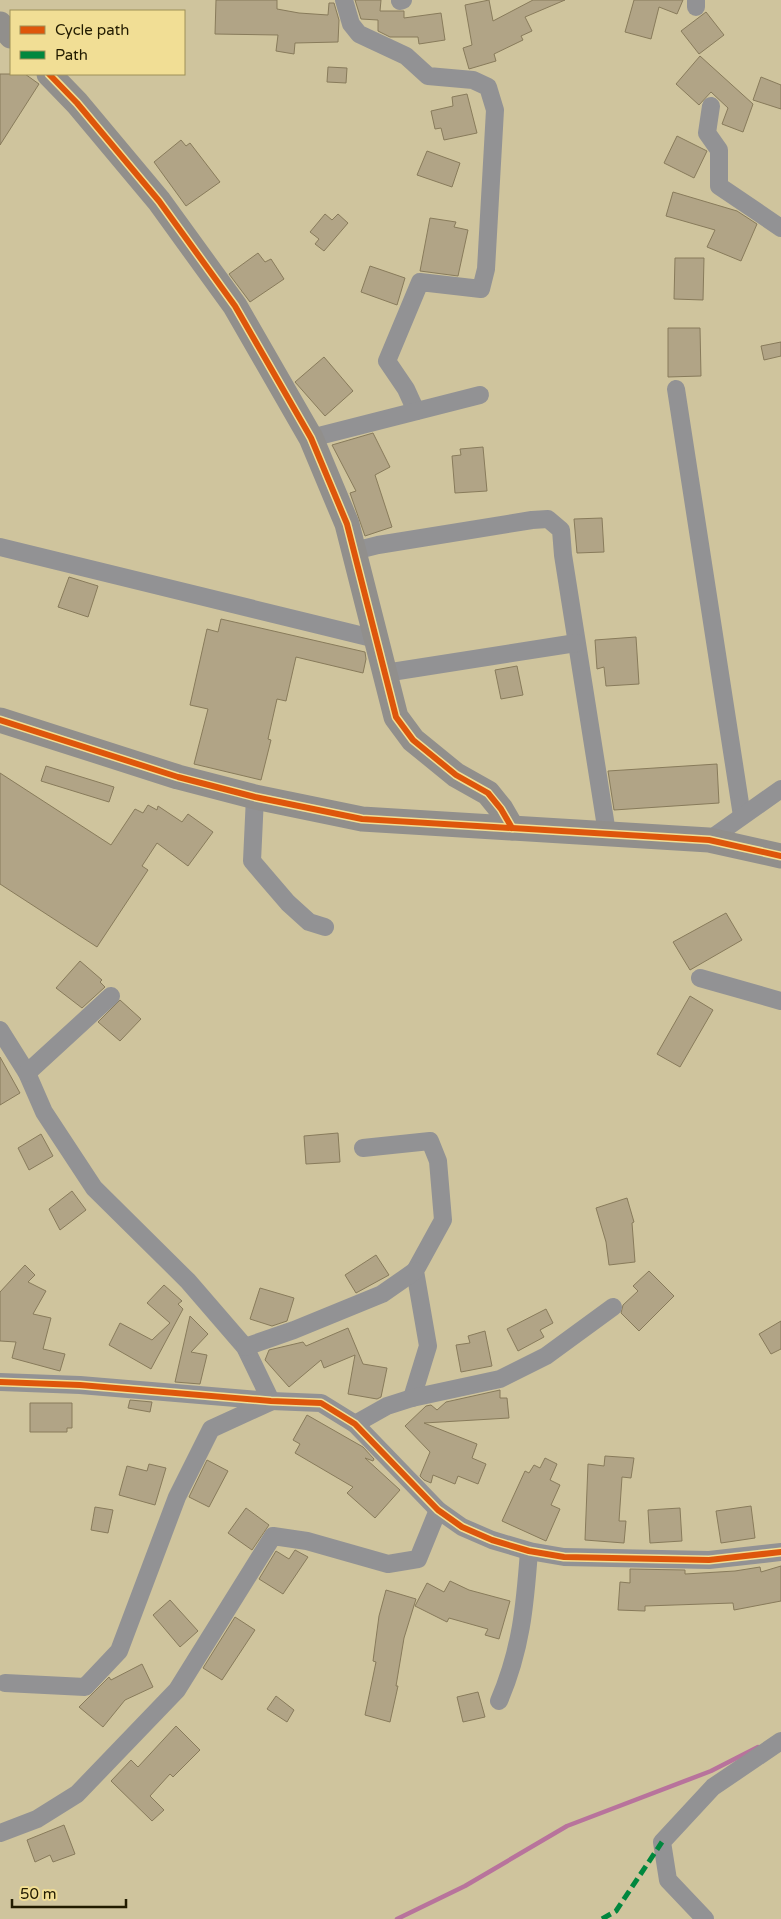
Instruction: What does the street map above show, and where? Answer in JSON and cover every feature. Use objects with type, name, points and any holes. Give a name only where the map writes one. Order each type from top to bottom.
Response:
[{"type":"street","points":[[344,0],[351,24],[360,34],[406,56],[428,76],[473,80],[488,87],[495,110],[486,269],[481,289],[420,282],[387,360],[406,389],[416,411]]},
{"type":"street","points":[[0,24],[10,35]]},
{"type":"street","points":[[50,75],[78,103],[158,201],[235,306],[311,438],[348,524],[396,716],[414,740],[456,775],[488,793],[501,809],[512,828]]},
{"type":"street","points":[[711,106],[707,133],[719,150],[719,186],[781,228]]},
{"type":"street","points":[[676,389],[742,816]]},
{"type":"street","points":[[311,438],[480,395]]},
{"type":"street","points":[[354,552],[378,545],[548,520],[561,530],[576,643],[608,833]]},
{"type":"street","points":[[0,547],[376,639]]},
{"type":"street","points":[[385,673],[576,643]]},
{"type":"street","points":[[0,720],[178,777],[255,797],[362,819],[709,840],[776,855]]},
{"type":"street","points":[[709,840],[781,789]]},
{"type":"street","points":[[255,797],[252,861],[288,903],[309,922],[325,927]]},
{"type":"street","points":[[756,806],[743,825],[746,835],[776,855]]},
{"type":"street","points":[[700,978],[781,1001]]},
{"type":"street","points":[[27,1072],[110,996]]},
{"type":"street","points":[[0,1030],[27,1072],[44,1112],[94,1188],[188,1281],[245,1347],[271,1402]]},
{"type":"street","points":[[245,1347],[294,1330],[382,1294],[415,1271],[443,1220],[438,1161],[430,1141],[364,1148]]},
{"type":"street","points":[[412,1398],[428,1346],[415,1271]]},
{"type":"street","points":[[355,1424],[387,1406],[412,1398],[500,1379],[546,1356],[613,1307]]},
{"type":"street","points":[[0,1382],[80,1385],[271,1402],[321,1403],[355,1424],[438,1510],[462,1527],[492,1540],[528,1551],[564,1557],[709,1560],[781,1552]]},
{"type":"street","points":[[5,1683],[85,1687],[119,1651],[177,1497],[211,1428],[271,1402]]},
{"type":"street","points":[[0,1833],[37,1819],[77,1794],[177,1690],[272,1536],[307,1541],[388,1564],[418,1559],[438,1510]]},
{"type":"street","points":[[499,1701],[509,1676],[524,1616],[528,1551]]},
{"type":"street","points":[[705,1919],[668,1880],[662,1842],[713,1787],[781,1741]]},
{"type":"building","points":[[216,0],[277,0],[277,9],[328,15],[329,3],[334,3],[339,20],[338,42],[295,43],[294,54],[276,51],[278,35],[215,34]]},
{"type":"building","points":[[355,0],[381,0],[380,11],[404,11],[404,18],[441,13],[445,40],[419,44],[418,37],[390,37],[378,31],[378,20],[361,19]]},
{"type":"building","points":[[489,0],[493,21],[533,0],[565,0],[525,17],[532,31],[521,36],[523,40],[494,54],[496,61],[469,69],[463,48],[472,45],[465,5]]},
{"type":"building","points":[[634,0],[683,0],[677,14],[659,7],[651,39],[625,32]]},
{"type":"building","points":[[706,12],[724,35],[699,54],[681,31]]},
{"type":"building","points":[[700,56],[753,104],[743,132],[722,124],[728,108],[711,92],[699,105],[676,84]]},
{"type":"building","points":[[328,67],[347,68],[346,83],[327,82]]},
{"type":"building","points":[[0,74],[26,75],[39,84],[0,145]]},
{"type":"building","points":[[761,77],[781,85],[781,109],[753,100]]},
{"type":"building","points":[[467,94],[477,133],[444,140],[441,128],[435,129],[431,111],[453,106],[452,97]]},
{"type":"building","points":[[677,136],[707,151],[694,178],[664,163]]},
{"type":"building","points":[[181,140],[186,146],[190,143],[220,182],[186,206],[154,162]]},
{"type":"building","points":[[427,151],[460,163],[452,187],[417,175]]},
{"type":"building","points":[[673,192],[737,211],[757,224],[741,261],[707,247],[715,230],[666,216]]},
{"type":"building","points":[[325,214],[332,220],[338,214],[348,223],[324,251],[315,244],[319,239],[310,232]]},
{"type":"building","points":[[430,218],[456,222],[454,227],[468,230],[458,276],[420,271]]},
{"type":"building","points":[[258,253],[265,262],[271,259],[284,279],[250,302],[229,274]]},
{"type":"building","points":[[675,258],[704,258],[703,300],[674,299]]},
{"type":"building","points":[[370,266],[405,278],[397,305],[361,292]]},
{"type":"building","points":[[668,328],[700,328],[701,376],[668,377]]},
{"type":"building","points":[[781,342],[781,356],[764,360],[761,346]]},
{"type":"building","points":[[324,357],[353,391],[325,416],[295,382]]},
{"type":"building","points":[[373,433],[390,467],[375,475],[392,527],[365,536],[350,493],[356,491],[332,445]]},
{"type":"building","points":[[483,447],[487,491],[455,493],[452,456],[461,455],[460,449]]},
{"type":"building","points":[[602,518],[604,552],[577,553],[574,519]]},
{"type":"building","points":[[69,577],[98,586],[88,617],[58,607]]},
{"type":"building","points":[[221,619],[365,652],[366,659],[363,673],[296,657],[286,701],[277,699],[268,739],[271,740],[261,780],[194,764],[208,709],[190,705],[207,629],[218,632]]},
{"type":"building","points":[[636,637],[639,684],[606,686],[604,667],[597,669],[595,640]]},
{"type":"building","points":[[517,666],[523,695],[501,699],[495,670]]},
{"type":"building","points":[[717,764],[719,803],[614,810],[608,771]]},
{"type":"building","points":[[46,766],[114,787],[109,802],[41,781]]},
{"type":"building","points":[[0,773],[111,845],[135,809],[143,813],[148,805],[157,810],[158,806],[182,822],[188,814],[213,832],[188,866],[157,843],[142,866],[148,870],[97,947],[0,884]]},
{"type":"building","points":[[726,913],[742,940],[690,970],[673,942]]},
{"type":"building","points":[[80,961],[102,980],[100,982],[105,987],[82,1008],[56,988]]},
{"type":"building","points":[[690,996],[713,1010],[680,1067],[657,1054]]},
{"type":"building","points":[[120,1000],[141,1019],[120,1041],[98,1022]]},
{"type":"building","points":[[0,1057],[20,1093],[0,1105]]},
{"type":"building","points":[[338,1133],[340,1162],[306,1164],[304,1136]]},
{"type":"building","points":[[41,1134],[53,1156],[29,1170],[18,1148]]},
{"type":"building","points":[[72,1191],[86,1210],[60,1230],[49,1209]]},
{"type":"building","points":[[627,1198],[634,1222],[632,1223],[635,1262],[609,1265],[606,1242],[596,1208]]},
{"type":"building","points":[[376,1255],[389,1275],[356,1293],[345,1275]]},
{"type":"building","points":[[25,1265],[35,1275],[28,1282],[46,1291],[33,1314],[51,1318],[43,1349],[65,1354],[60,1371],[12,1358],[16,1342],[0,1341],[0,1292]]},
{"type":"building","points":[[649,1271],[674,1296],[639,1331],[621,1313],[623,1305],[638,1291],[633,1286]]},
{"type":"building","points":[[164,1285],[182,1301],[178,1304],[183,1309],[151,1369],[109,1345],[120,1323],[152,1340],[170,1323],[147,1303]]},
{"type":"building","points":[[260,1288],[294,1298],[287,1321],[272,1326],[250,1319]]},
{"type":"building","points":[[546,1309],[553,1323],[540,1330],[544,1337],[518,1351],[507,1329]]},
{"type":"building","points":[[190,1316],[208,1334],[191,1352],[207,1355],[200,1384],[175,1382]]},
{"type":"building","points":[[781,1321],[781,1349],[771,1354],[759,1334]]},
{"type":"building","points":[[348,1328],[363,1364],[387,1368],[381,1397],[377,1399],[348,1394],[355,1355],[324,1368],[321,1360],[289,1387],[265,1360],[269,1350],[303,1342],[306,1346]]},
{"type":"building","points":[[485,1331],[492,1366],[461,1372],[456,1345],[470,1343],[468,1336]]},
{"type":"building","points":[[500,1390],[500,1398],[507,1398],[509,1418],[424,1423],[477,1444],[472,1458],[486,1464],[478,1484],[458,1476],[455,1484],[433,1475],[431,1483],[424,1480],[420,1476],[430,1452],[405,1426],[426,1406],[431,1405],[437,1410],[446,1402]]},
{"type":"building","points":[[130,1400],[152,1402],[150,1412],[128,1408]]},
{"type":"building","points":[[30,1403],[72,1403],[72,1428],[67,1428],[67,1432],[30,1432]]},
{"type":"building","points":[[307,1415],[363,1447],[374,1459],[373,1461],[365,1458],[400,1490],[375,1518],[347,1493],[353,1487],[295,1453],[300,1444],[293,1440]]},
{"type":"building","points":[[605,1456],[634,1458],[631,1478],[622,1477],[619,1521],[626,1521],[624,1543],[585,1540],[588,1464],[604,1466]]},
{"type":"building","points":[[545,1458],[557,1464],[550,1480],[560,1485],[551,1505],[560,1509],[546,1541],[502,1521],[525,1471],[529,1473],[534,1465],[540,1468]]},
{"type":"building","points":[[207,1460],[228,1471],[209,1507],[189,1497]]},
{"type":"building","points":[[149,1464],[166,1468],[155,1505],[119,1495],[127,1466],[147,1471]]},
{"type":"building","points":[[751,1506],[755,1538],[721,1543],[716,1511]]},
{"type":"building","points":[[95,1507],[113,1510],[108,1533],[91,1530]]},
{"type":"building","points":[[246,1508],[269,1525],[252,1550],[228,1533]]},
{"type":"building","points":[[680,1508],[682,1541],[650,1543],[648,1510]]},
{"type":"building","points":[[295,1550],[308,1557],[283,1594],[259,1579],[276,1551],[289,1559]]},
{"type":"building","points":[[781,1566],[781,1601],[734,1610],[733,1603],[645,1606],[645,1611],[618,1610],[620,1582],[630,1583],[630,1569],[685,1570],[685,1574],[735,1571],[760,1567],[761,1572]]},
{"type":"building","points":[[450,1581],[469,1590],[510,1601],[499,1639],[485,1635],[488,1629],[449,1618],[447,1622],[415,1606],[427,1583],[444,1592]]},
{"type":"building","points":[[386,1590],[416,1599],[404,1638],[396,1686],[398,1686],[390,1722],[365,1715],[376,1662],[373,1661],[379,1616]]},
{"type":"building","points":[[170,1600],[198,1631],[180,1647],[153,1615]]},
{"type":"building","points":[[235,1617],[255,1630],[222,1680],[203,1668]]},
{"type":"building","points":[[142,1664],[153,1687],[125,1700],[103,1727],[79,1707],[109,1677],[111,1680]]},
{"type":"building","points":[[478,1692],[485,1717],[463,1722],[457,1697]]},
{"type":"building","points":[[276,1696],[294,1710],[287,1722],[267,1709]]},
{"type":"building","points":[[176,1726],[200,1750],[173,1777],[170,1774],[150,1796],[164,1810],[152,1821],[111,1781],[131,1760],[138,1767]]},
{"type":"building","points":[[64,1825],[75,1854],[53,1862],[50,1855],[35,1862],[27,1840]]},
{"type":"waterway","points":[[397,1919],[465,1886],[567,1826],[711,1771],[758,1747]]},
{"type":"marked path","points":[[602,1919],[616,1911],[662,1842]]},
{"type":"cycle path","points":[[50,75],[77,103],[159,201],[235,306],[311,438],[347,524],[396,717],[413,740],[456,775],[488,793],[501,809],[512,828]]},
{"type":"cycle path","points":[[0,720],[178,777],[255,797],[362,819],[709,840],[781,856]]},
{"type":"cycle path","points":[[0,1382],[80,1385],[271,1401],[321,1403],[355,1424],[438,1510],[462,1527],[492,1540],[529,1551],[564,1557],[709,1560],[781,1552]]}]
